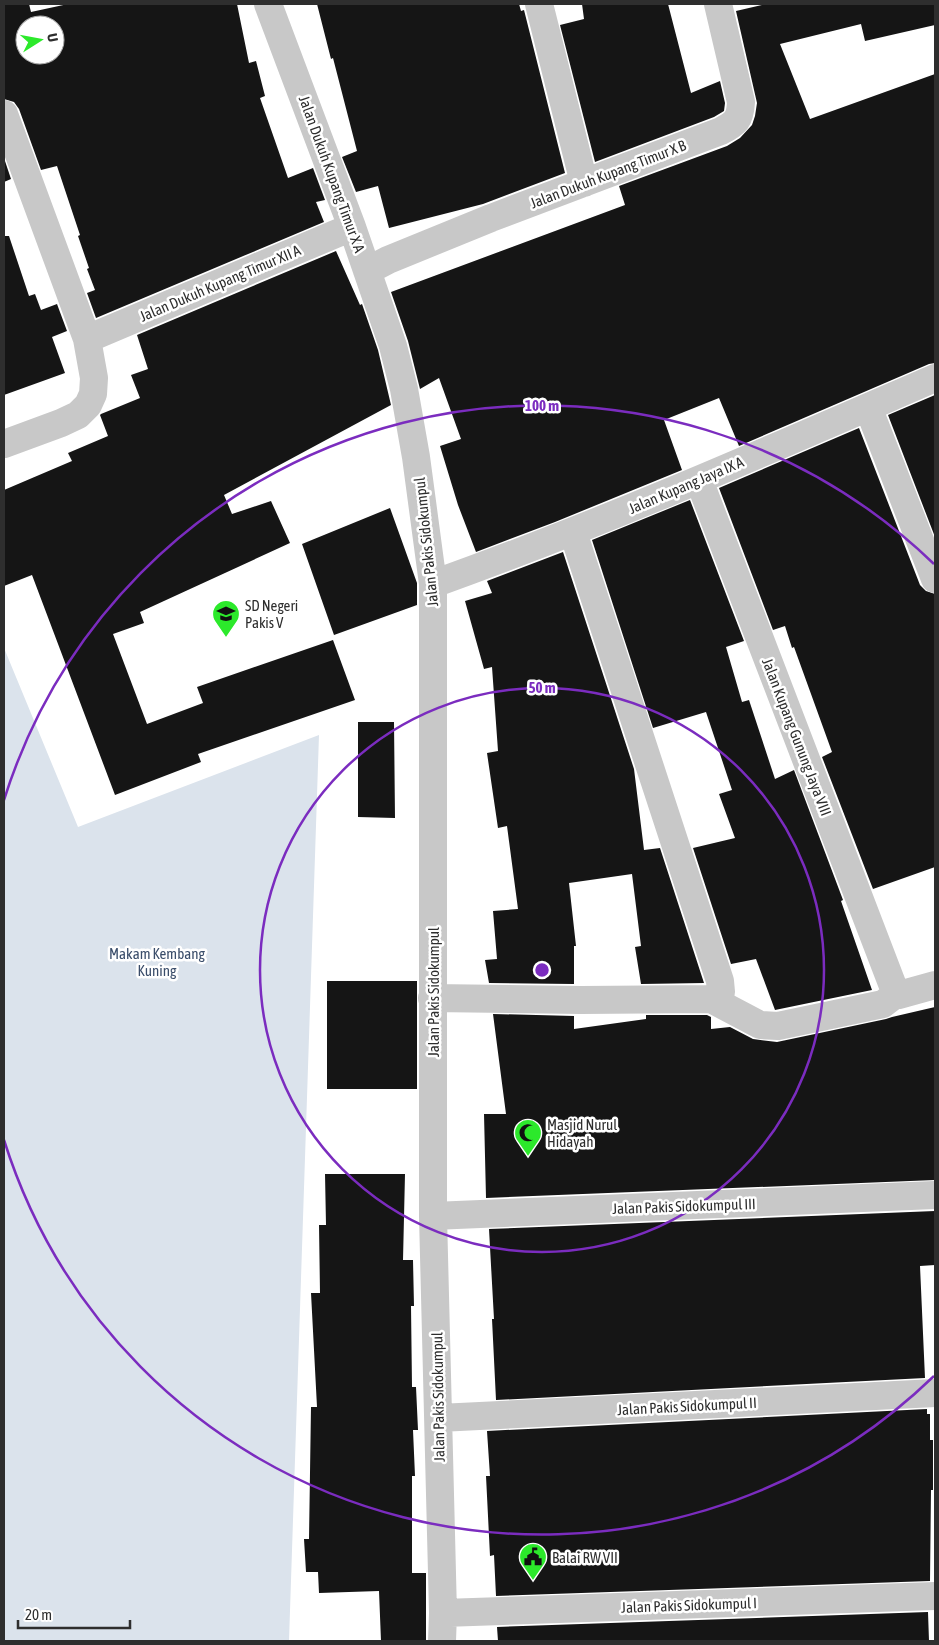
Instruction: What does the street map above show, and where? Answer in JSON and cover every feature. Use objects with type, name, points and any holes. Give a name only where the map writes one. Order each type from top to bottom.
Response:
[{"type":"street","name":"Jalan Dukuh Kupang Timur X A","points":[[268,4],[352,227],[393,346]]},
{"type":"street","points":[[539,4],[584,184]]},
{"type":"street","name":"Jalan Dukuh Kupang Timur X B","points":[[367,271],[388,260],[491,218],[584,184],[721,131],[732,125],[738,119],[741,112],[741,102],[718,4]]},
{"type":"street","points":[[4,114],[87,338],[94,378],[93,394],[88,405],[78,414],[61,424],[4,444]]},
{"type":"street","name":"Jalan Dukuh Kupang Timur XII A","points":[[87,338],[352,227]]},
{"type":"street","name":"Jalan Pakis Sidokumpul","points":[[393,346],[404,389],[416,457],[433,584],[433,1216],[439,1418],[442,1641]]},
{"type":"street","name":"Jalan Kupang Jaya IX A","points":[[433,584],[573,532],[935,378]]},
{"type":"street","points":[[868,407],[935,578]]},
{"type":"street","name":"Jalan Kupang Gunung Jaya VIII","points":[[699,480],[896,994]]},
{"type":"street","points":[[432,998],[711,999],[718,997],[721,992],[720,981],[573,532]]},
{"type":"street","points":[[711,999],[760,1025],[778,1026],[883,1004],[896,994],[934,992]]},
{"type":"street","name":"Jalan Pakis Sidokumpul III","points":[[433,1216],[935,1195]]},
{"type":"street","name":"Jalan Pakis Sidokumpul II","points":[[439,1418],[935,1393]]},
{"type":"street","name":"Jalan Pakis Sidokumpul I","points":[[443,1613],[935,1596]]},
{"type":"green space","name":"Makam Kembang Kuning","points":[[4,648],[78,827],[319,735],[289,1641],[4,1641]]},
{"type":"building","points":[[4,4],[29,4],[31,12],[68,4],[237,4],[249,63],[256,61],[265,96],[260,98],[288,178],[313,168],[325,200],[316,202],[324,222],[96,318],[87,293],[95,290],[78,236],[80,235],[57,166],[41,170],[19,109],[14,102],[4,99]]},
{"type":"building","points":[[317,4],[519,4],[521,11],[524,10],[565,173],[483,204],[389,228],[378,186],[356,192],[342,157],[357,151]]},
{"type":"building","points":[[582,4],[668,4],[691,93],[720,81],[725,103],[724,111],[714,117],[595,162],[560,25],[584,19]]},
{"type":"building","points":[[766,4],[935,4],[935,25],[865,41],[861,24],[780,44],[810,119],[935,74],[935,363],[739,446],[719,398],[664,420],[682,470],[476,552],[458,505],[440,446],[461,439],[439,378],[420,389],[408,341],[391,292],[625,205],[619,186],[727,146],[740,138],[752,125],[757,103],[736,11]]},
{"type":"building","points":[[4,158],[11,179],[4,182]]},
{"type":"building","points":[[4,236],[9,236],[29,296],[35,294],[41,310],[57,304],[67,331],[52,337],[65,373],[4,395]]},
{"type":"building","points":[[336,251],[360,305],[362,304],[378,350],[391,405],[224,495],[232,514],[271,501],[290,543],[140,612],[144,623],[113,634],[147,724],[203,703],[197,687],[333,640],[355,700],[198,754],[201,762],[115,795],[32,575],[4,586],[4,490],[72,461],[68,453],[108,436],[100,415],[140,398],[131,375],[148,369],[137,335]]},
{"type":"building","points":[[935,395],[935,537],[888,415]]},
{"type":"building","points":[[859,428],[920,585],[926,591],[935,594],[935,867],[873,889],[822,757],[832,752],[794,647],[792,648],[785,626],[773,630],[719,488]]},
{"type":"building","points":[[690,500],[744,641],[726,647],[742,702],[749,700],[775,779],[794,770],[843,900],[841,901],[872,990],[775,1010],[756,959],[731,964],[693,848],[735,838],[719,794],[732,790],[706,712],[653,728],[592,540]]},
{"type":"building","points":[[390,508],[417,583],[417,605],[334,635],[302,544]]},
{"type":"building","points":[[563,552],[634,769],[644,850],[660,848],[704,983],[641,984],[635,947],[641,946],[632,874],[569,883],[576,946],[574,946],[574,984],[489,983],[485,960],[497,959],[493,911],[518,909],[507,826],[498,828],[487,753],[498,751],[492,667],[484,669],[465,601],[492,593],[487,581]]},
{"type":"building","points":[[358,722],[394,722],[395,818],[358,817]]},
{"type":"building","points":[[327,981],[417,981],[417,1089],[327,1089]]},
{"type":"building","points":[[935,1007],[935,1180],[486,1198],[484,1114],[506,1114],[493,1014],[574,1016],[574,1029],[646,1019],[646,1015],[707,1015],[711,1017],[711,1029],[730,1027],[753,1039],[777,1042]]},
{"type":"building","points":[[325,1174],[405,1174],[403,1260],[413,1260],[414,1306],[411,1306],[412,1387],[416,1387],[418,1430],[413,1430],[415,1476],[412,1476],[412,1573],[426,1573],[426,1641],[381,1641],[379,1591],[319,1593],[318,1572],[306,1572],[304,1539],[309,1539],[311,1407],[317,1407],[311,1293],[320,1293],[319,1225],[326,1225]]},
{"type":"building","points":[[935,1211],[935,1265],[920,1266],[925,1378],[496,1400],[489,1229]]},
{"type":"building","points":[[927,1409],[927,1414],[930,1414],[930,1440],[933,1440],[930,1581],[496,1596],[494,1555],[490,1556],[486,1476],[490,1476],[487,1431]]},
{"type":"building","points":[[928,1612],[929,1641],[498,1641],[497,1627]]},
{"type":"place","name":"SD Negeri Pakis V","points":[[226,638]]},
{"type":"place","name":"Masjid Nurul Hidayah","points":[[528,1157]]},
{"type":"place","name":"Balai RW VII","points":[[533,1581]]}]
